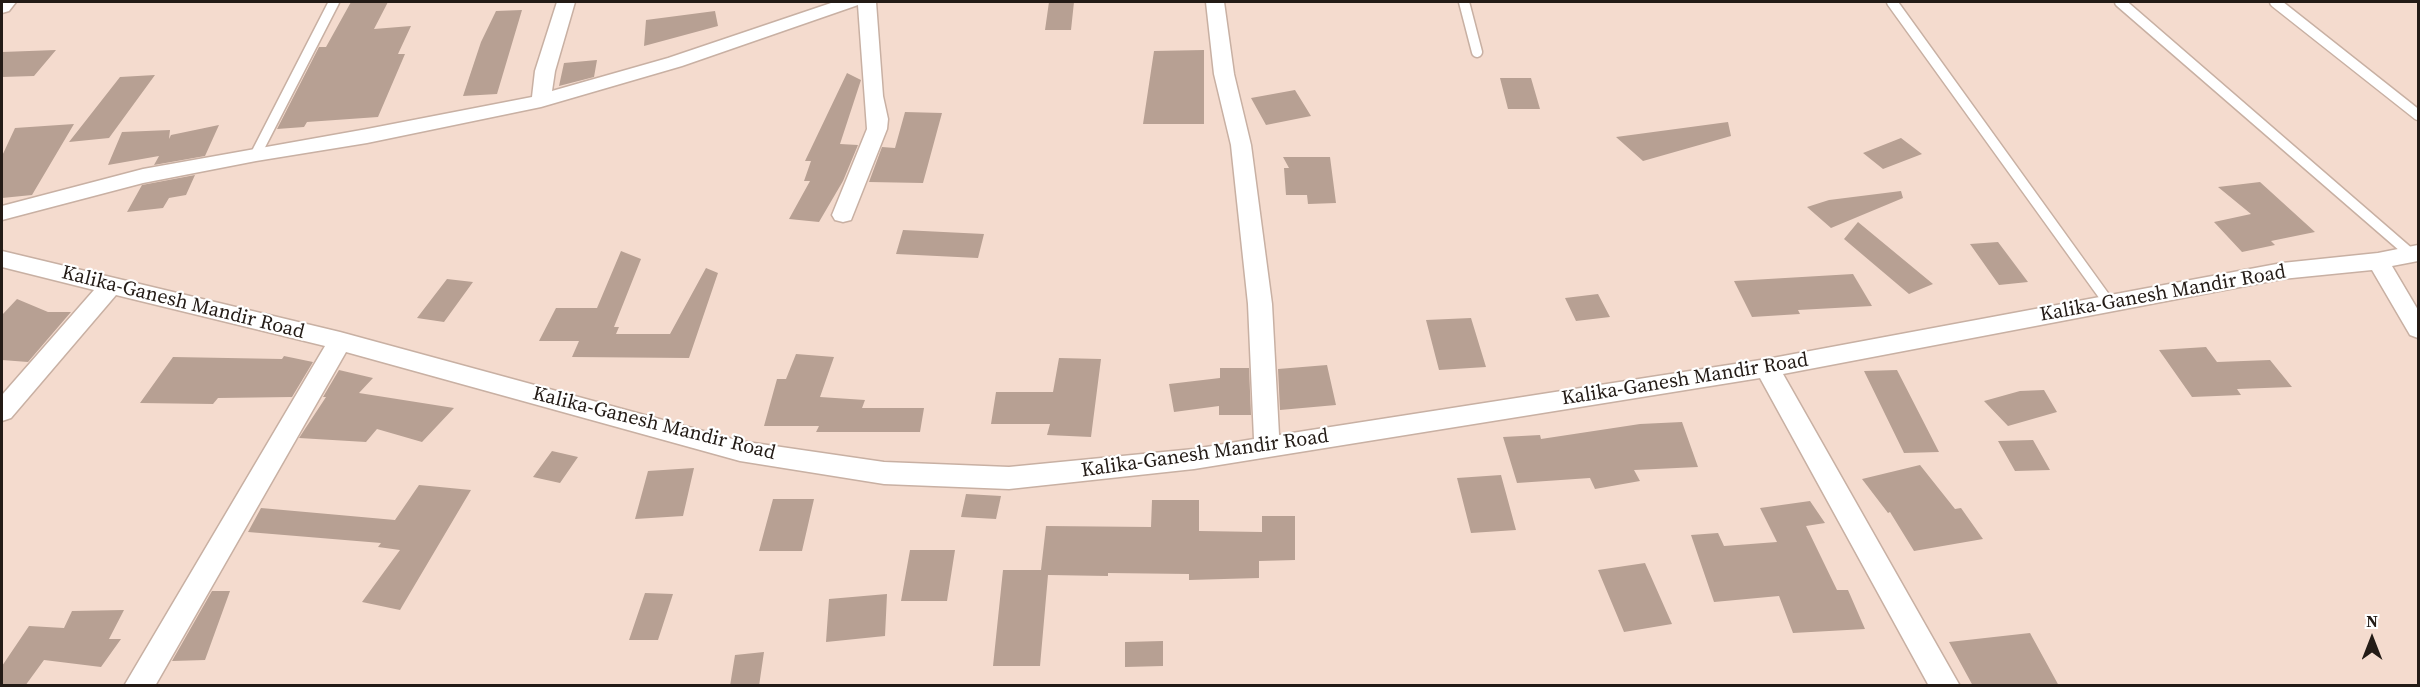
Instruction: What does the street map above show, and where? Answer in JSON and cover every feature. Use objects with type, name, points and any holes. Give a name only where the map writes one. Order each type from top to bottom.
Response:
[{"type":"street","points":[[2,7],[7,2]]},
{"type":"street","points":[[541,101],[544,71],[566,2]]},
{"type":"street","points":[[2,213],[143,177],[541,101],[675,62],[851,2]]},
{"type":"street","points":[[843,215],[877,129],[867,2]]},
{"type":"street","points":[[1215,2],[1224,74],[1241,145],[1260,304],[1267,447]]},
{"type":"street","name":"Kalika-Ganesh Mandir Road","points":[[2,259],[340,341],[741,451],[884,473],[1009,478],[1194,459],[1767,368],[2282,271],[2378,261],[2415,254]]},
{"type":"street","points":[[2378,261],[2409,302],[2418,328]]},
{"type":"street","points":[[2,411],[111,286]]},
{"type":"street","points":[[139,686],[340,341]]},
{"type":"street","points":[[1767,368],[1946,686]]},
{"type":"lane","points":[[256,154],[334,2]]},
{"type":"lane","points":[[1464,2],[1477,52]]},
{"type":"lane","points":[[1892,2],[1906,2]]},
{"type":"lane","points":[[1892,2],[2109,303]]},
{"type":"lane","points":[[2120,2],[2415,254]]},
{"type":"lane","points":[[2275,2],[2418,115]]},
{"type":"building","points":[[351,2],[388,2],[374,29],[411,26],[398,54],[405,54],[378,117],[307,122],[304,127],[277,129],[319,47],[326,47]]},
{"type":"building","points":[[1049,2],[1074,2],[1071,30],[1045,30]]},
{"type":"building","points":[[522,10],[497,94],[463,96],[481,42],[496,11]]},
{"type":"building","points":[[715,11],[718,26],[644,46],[646,20]]},
{"type":"building","points":[[56,50],[34,76],[2,77],[2,52]]},
{"type":"building","points":[[1204,50],[1204,124],[1143,124],[1154,51]]},
{"type":"building","points":[[597,60],[594,77],[559,86],[564,63]]},
{"type":"building","points":[[847,73],[861,80],[840,144],[858,145],[843,181],[819,222],[789,219],[810,181],[804,181],[811,161],[805,161]]},
{"type":"building","points":[[155,75],[109,138],[69,142],[120,77]]},
{"type":"building","points":[[1500,78],[1531,78],[1540,109],[1508,109]]},
{"type":"building","points":[[1295,90],[1311,116],[1266,125],[1251,98]]},
{"type":"building","points":[[905,112],[942,113],[923,183],[869,182],[882,147],[895,148]]},
{"type":"building","points":[[1728,122],[1731,136],[1643,161],[1616,137]]},
{"type":"building","points":[[74,124],[32,195],[2,198],[2,156],[15,128]]},
{"type":"building","points":[[219,125],[205,156],[154,165],[159,156],[108,165],[122,132],[170,130],[169,139],[171,135]]},
{"type":"building","points":[[1901,138],[1922,154],[1883,169],[1863,153]]},
{"type":"building","points":[[1283,157],[1330,157],[1336,203],[1308,204],[1307,195],[1286,195],[1284,168],[1289,168]]},
{"type":"building","points":[[195,175],[186,195],[169,198],[163,208],[127,212],[142,185]]},
{"type":"building","points":[[2260,182],[2315,232],[2271,241],[2275,245],[2242,252],[2214,222],[2251,214],[2218,187]]},
{"type":"building","points":[[1901,191],[1903,198],[1831,228],[1807,207],[1829,200]]},
{"type":"building","points":[[1858,222],[1933,284],[1909,294],[1844,239]]},
{"type":"building","points":[[903,230],[984,234],[978,258],[896,254]]},
{"type":"building","points":[[1998,242],[2028,282],[1999,285],[1970,244]]},
{"type":"building","points":[[621,251],[641,259],[614,327],[619,327],[616,334],[670,334],[706,268],[718,273],[689,358],[572,357],[579,341],[539,341],[556,308],[597,308]]},
{"type":"building","points":[[1853,274],[1872,306],[1798,310],[1800,314],[1752,317],[1734,281]]},
{"type":"building","points":[[447,279],[473,282],[444,322],[417,318]]},
{"type":"building","points":[[1598,294],[1610,317],[1576,321],[1565,298]]},
{"type":"building","points":[[17,299],[48,312],[71,312],[28,362],[2,360],[2,315]]},
{"type":"building","points":[[1471,318],[1486,367],[1439,370],[1426,320]]},
{"type":"building","points":[[2206,347],[2217,362],[2270,360],[2292,387],[2237,389],[2241,395],[2192,397],[2159,350]]},
{"type":"building","points":[[796,354],[834,357],[820,397],[865,400],[862,408],[924,408],[920,432],[816,432],[819,426],[764,426],[777,379],[786,379]]},
{"type":"building","points":[[284,356],[313,362],[292,397],[218,398],[213,404],[140,403],[173,357],[282,359]]},
{"type":"building","points":[[1059,358],[1101,359],[1091,437],[1047,435],[1050,424],[991,424],[996,392],[1053,392]]},
{"type":"building","points":[[1327,365],[1336,405],[1280,410],[1278,369]]},
{"type":"building","points":[[1220,368],[1249,368],[1251,415],[1219,415],[1219,406],[1174,412],[1169,384],[1220,378]]},
{"type":"building","points":[[339,370],[373,378],[359,393],[454,408],[422,442],[377,429],[366,442],[299,438],[326,397],[323,397]]},
{"type":"building","points":[[1897,370],[1939,452],[1904,453],[1864,371]]},
{"type":"building","points":[[2044,390],[2057,412],[2008,426],[1984,401],[2020,391]]},
{"type":"building","points":[[1682,422],[1698,467],[1634,470],[1640,481],[1595,489],[1590,478],[1517,483],[1503,437],[1540,435],[1541,439],[1640,424]]},
{"type":"building","points":[[2033,440],[2050,470],[2015,471],[1998,441]]},
{"type":"building","points":[[552,451],[578,457],[560,483],[533,477]]},
{"type":"building","points":[[1920,465],[1955,509],[1961,508],[1983,539],[1914,551],[1890,512],[1888,513],[1862,479]]},
{"type":"building","points":[[694,468],[683,516],[635,519],[648,471]]},
{"type":"building","points":[[1501,475],[1516,530],[1471,533],[1457,478]]},
{"type":"building","points":[[419,485],[471,490],[400,610],[362,602],[400,550],[378,547],[381,543],[248,532],[261,508],[395,520]]},
{"type":"building","points":[[966,494],[1001,496],[996,519],[961,517]]},
{"type":"building","points":[[773,499],[814,499],[802,551],[759,551]]},
{"type":"building","points":[[1152,500],[1199,500],[1199,531],[1262,532],[1262,516],[1295,516],[1295,560],[1259,561],[1259,578],[1189,580],[1189,574],[1048,575],[1040,666],[993,666],[1003,570],[1041,570],[1046,526],[1151,527]]},
{"type":"building","points":[[1810,501],[1825,523],[1806,526],[1837,590],[1848,590],[1865,629],[1793,633],[1779,596],[1714,602],[1691,535],[1718,533],[1724,546],[1777,542],[1760,508]]},
{"type":"building","points":[[910,550],[955,550],[947,601],[901,601]]},
{"type":"building","points":[[1645,563],[1672,624],[1624,632],[1598,570]]},
{"type":"building","points":[[212,591],[230,591],[205,660],[172,661]]},
{"type":"building","points":[[645,593],[673,594],[658,640],[629,640]]},
{"type":"building","points":[[887,594],[885,636],[826,642],[829,599]]},
{"type":"building","points":[[124,610],[109,639],[121,639],[101,667],[44,660],[25,686],[2,686],[2,666],[29,626],[64,628],[72,611]]},
{"type":"building","points":[[2030,633],[2059,686],[1973,686],[1949,642]]},
{"type":"building","points":[[1163,641],[1163,666],[1125,667],[1125,642]]},
{"type":"building","points":[[764,652],[759,686],[730,686],[735,655]]}]
